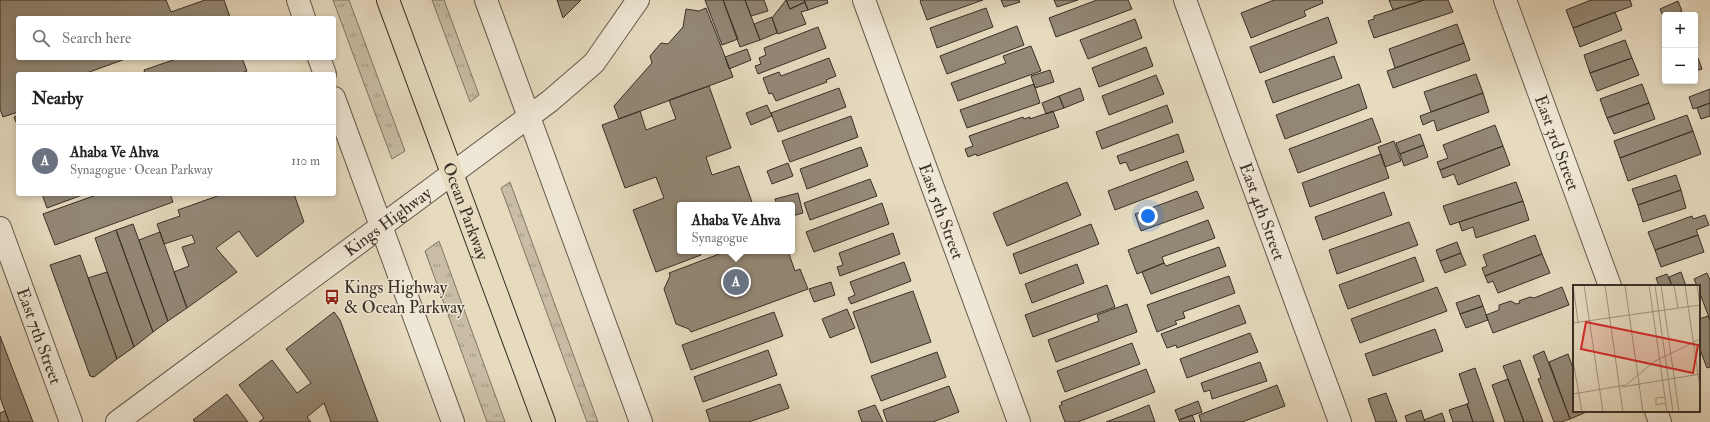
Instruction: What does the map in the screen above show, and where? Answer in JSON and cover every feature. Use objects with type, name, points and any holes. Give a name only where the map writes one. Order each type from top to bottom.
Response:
[{"type":"main road","name":"Ocean Parkway","points":[[388,0],[544,422]]},
{"type":"street","points":[[298,0],[303,16]]},
{"type":"street","points":[[486,0],[641,422]]},
{"type":"street","name":"Kings Highway","points":[[117,422],[550,101],[594,62],[638,0]]},
{"type":"street","name":"East 5th Street","points":[[864,0],[1019,422]]},
{"type":"street","name":"East 4th Street","points":[[1185,0],[1340,422]]},
{"type":"street","name":"East 3rd Street","points":[[1505,0],[1610,285]]},
{"type":"street","points":[[320,60],[324,72]]},
{"type":"street","points":[[336,103],[453,422]]},
{"type":"street","name":"East 7th Street","points":[[0,228],[71,422]]},
{"type":"street","points":[[1656,412],[1660,422]]},
{"type":"green space","points":[[333,0],[349,0],[405,151],[392,159]]},
{"type":"green space","points":[[432,0],[444,0],[479,95],[470,102]]},
{"type":"green space","points":[[510,182],[598,422],[587,422],[501,188]]},
{"type":"green space","points":[[439,241],[505,422],[487,422],[425,251]]},
{"type":"building","points":[[0,0],[166,0],[171,12],[205,0],[224,0],[230,16],[16,16],[16,60],[122,60],[90,72],[16,72],[16,113],[3,117],[0,109]]},
{"type":"building","points":[[557,0],[581,0],[563,18]]},
{"type":"building","points":[[705,0],[723,0],[738,39],[722,45]]},
{"type":"building","points":[[723,0],[745,0],[760,40],[740,47]]},
{"type":"building","points":[[745,0],[764,0],[768,11],[751,16]]},
{"type":"building","points":[[786,0],[804,0],[805,2],[790,9]]},
{"type":"building","points":[[786,0],[790,9],[805,2],[808,10],[801,12],[806,24],[778,34],[772,18]]},
{"type":"building","points":[[804,0],[827,0],[828,3],[808,10]]},
{"type":"building","points":[[983,0],[927,20],[920,1]]},
{"type":"building","points":[[1001,0],[1019,0],[1020,2],[1004,7]]},
{"type":"building","points":[[1054,0],[1078,0],[1057,7]]},
{"type":"building","points":[[1097,0],[1128,0],[1132,9],[1056,37],[1049,18]]},
{"type":"building","points":[[1274,0],[1322,0],[1323,3],[1304,11],[1306,16],[1251,38],[1241,13]]},
{"type":"building","points":[[1389,0],[1424,0],[1393,10]]},
{"type":"building","points":[[1424,0],[1448,0],[1453,12],[1374,38],[1368,21],[1374,19],[1374,16]]},
{"type":"building","points":[[1591,0],[1630,0],[1632,6],[1573,28],[1566,10]]},
{"type":"building","points":[[1678,1],[1682,11],[1662,12],[1662,14],[1660,9]]},
{"type":"building","points":[[706,8],[733,77],[619,119],[614,106],[652,63],[650,56],[661,43],[668,44],[683,27],[686,9],[699,11]]},
{"type":"building","points":[[986,8],[993,27],[937,48],[930,28]]},
{"type":"building","points":[[1615,12],[1622,30],[1580,47],[1573,28]]},
{"type":"building","points":[[772,17],[777,33],[760,40],[754,24]]},
{"type":"building","points":[[1328,17],[1337,43],[1260,73],[1250,47]]},
{"type":"building","points":[[1135,19],[1142,38],[1088,59],[1080,40]]},
{"type":"building","points":[[1457,24],[1464,43],[1395,68],[1389,49]]},
{"type":"building","points":[[1017,26],[1024,45],[947,74],[940,56]]},
{"type":"building","points":[[818,27],[826,48],[758,74],[755,66],[761,64],[759,58],[766,55],[764,48]]},
{"type":"building","points":[[1625,40],[1632,58],[1590,73],[1584,55]]},
{"type":"building","points":[[1464,43],[1470,60],[1393,88],[1387,71]]},
{"type":"building","points":[[1031,46],[1041,71],[958,101],[951,83],[1006,63],[1003,56]]},
{"type":"building","points":[[1146,47],[1153,66],[1099,87],[1092,68]]},
{"type":"building","points":[[747,49],[751,60],[729,69],[725,57]]},
{"type":"building","points":[[1334,56],[1342,78],[1273,103],[1265,81]]},
{"type":"building","points":[[829,58],[836,76],[826,80],[827,82],[776,101],[772,93],[769,94],[763,78],[779,72],[781,76]]},
{"type":"building","points":[[1632,58],[1639,75],[1597,91],[1590,73]]},
{"type":"building","points":[[1698,58],[1702,69],[1698,70]]},
{"type":"building","points":[[173,60],[243,60],[247,71],[144,72],[144,70]]},
{"type":"building","points":[[1050,70],[1054,82],[1035,88],[1031,76]]},
{"type":"building","points":[[1476,74],[1483,93],[1431,112],[1424,92]]},
{"type":"building","points":[[1156,75],[1164,94],[1109,115],[1102,96]]},
{"type":"building","points":[[1034,84],[1040,103],[967,128],[960,110]]},
{"type":"building","points":[[1359,84],[1367,108],[1285,139],[1276,115]]},
{"type":"building","points":[[1642,84],[1649,103],[1607,118],[1600,99]]},
{"type":"building","points":[[709,86],[731,148],[706,157],[712,175],[739,166],[752,202],[677,202],[677,254],[701,255],[656,272],[633,210],[664,198],[656,177],[625,188],[602,125],[640,111],[646,130],[676,119],[669,100]]},
{"type":"building","points":[[839,88],[846,107],[778,132],[771,113]]},
{"type":"building","points":[[1080,88],[1084,100],[1064,108],[1059,96]]},
{"type":"building","points":[[1710,89],[1710,103],[1693,109],[1689,97]]},
{"type":"building","points":[[1483,93],[1489,112],[1437,131],[1434,120],[1423,125],[1420,116]]},
{"type":"building","points":[[1059,96],[1064,108],[1046,114],[1042,103]]},
{"type":"building","points":[[1649,103],[1655,119],[1614,134],[1607,118]]},
{"type":"building","points":[[1710,103],[1710,116],[1701,119],[1697,108]]},
{"type":"building","points":[[767,105],[772,116],[751,125],[746,113]]},
{"type":"building","points":[[1167,105],[1173,122],[1102,149],[1096,132]]},
{"type":"building","points":[[1053,111],[1059,127],[977,156],[976,154],[968,157],[965,149],[973,146],[969,136],[1023,117],[1024,119],[1030,117],[1030,119]]},
{"type":"building","points":[[1687,115],[1693,131],[1620,158],[1614,141]]},
{"type":"building","points":[[851,116],[858,137],[790,162],[782,141]]},
{"type":"building","points":[[1372,118],[1381,142],[1298,173],[1289,149]]},
{"type":"building","points":[[1495,125],[1503,146],[1440,170],[1437,162],[1448,158],[1443,145]]},
{"type":"building","points":[[1693,131],[1701,154],[1628,181],[1620,158]]},
{"type":"building","points":[[1178,134],[1184,152],[1130,171],[1126,162],[1120,164],[1117,156]]},
{"type":"building","points":[[1420,134],[1424,145],[1400,154],[1396,143]]},
{"type":"building","points":[[1394,141],[1401,161],[1385,167],[1378,147]]},
{"type":"building","points":[[1424,145],[1428,157],[1404,166],[1400,154]]},
{"type":"building","points":[[1503,146],[1510,165],[1458,185],[1454,174],[1443,178],[1440,170]]},
{"type":"building","points":[[861,147],[868,166],[807,189],[800,169]]},
{"type":"building","points":[[1381,154],[1389,178],[1310,207],[1302,183]]},
{"type":"building","points":[[1187,161],[1194,180],[1115,210],[1108,191]]},
{"type":"building","points":[[788,163],[793,176],[772,184],[767,171]]},
{"type":"building","points":[[1676,175],[1681,190],[1638,205],[1632,189]]},
{"type":"building","points":[[870,179],[877,196],[810,220],[804,203]]},
{"type":"building","points":[[1067,182],[1081,215],[1007,246],[993,213]]},
{"type":"building","points":[[1516,182],[1523,201],[1450,225],[1443,206]]},
{"type":"building","points":[[1681,190],[1686,208],[1643,222],[1638,205]]},
{"type":"building","points":[[1197,191],[1204,208],[1141,231],[1135,214]]},
{"type":"building","points":[[1384,192],[1392,215],[1323,240],[1315,217]]},
{"type":"building","points":[[798,193],[803,213],[795,215],[795,202],[776,202],[775,199]]},
{"type":"building","points":[[43,196],[80,196],[47,208]]},
{"type":"building","points":[[93,196],[171,196],[173,202],[55,245],[43,214]]},
{"type":"building","points":[[217,196],[295,196],[304,222],[257,257],[239,231],[216,248],[237,272],[187,308],[174,272],[189,266],[182,247],[195,243],[192,235],[164,244],[157,224],[180,216],[178,210]]},
{"type":"building","points":[[1523,201],[1529,220],[1476,238],[1473,227],[1462,231],[1459,222]]},
{"type":"building","points":[[882,203],[889,224],[814,252],[806,232]]},
{"type":"building","points":[[1705,215],[1709,225],[1696,230],[1698,235],[1655,250],[1648,232],[1692,216],[1693,219]]},
{"type":"building","points":[[1208,220],[1215,238],[1162,257],[1164,263],[1137,274],[1128,250]]},
{"type":"building","points":[[1409,222],[1418,245],[1337,274],[1329,250]]},
{"type":"building","points":[[133,224],[168,321],[153,332],[116,230]]},
{"type":"building","points":[[1091,224],[1099,244],[1020,274],[1013,254]]},
{"type":"building","points":[[116,230],[153,332],[134,347],[95,238]]},
{"type":"building","points":[[160,232],[187,308],[168,321],[139,240]]},
{"type":"building","points":[[893,233],[900,254],[840,276],[837,267],[843,265],[839,253]]},
{"type":"building","points":[[1535,235],[1542,254],[1485,276],[1482,268],[1487,266],[1483,255]]},
{"type":"building","points":[[1698,235],[1704,252],[1661,267],[1655,250]]},
{"type":"building","points":[[1457,242],[1461,253],[1440,261],[1436,250]]},
{"type":"building","points":[[1219,247],[1226,266],[1151,294],[1142,272],[1164,263],[1166,266]]},
{"type":"building","points":[[1461,253],[1466,265],[1445,273],[1440,261]]},
{"type":"building","points":[[719,254],[789,254],[795,271],[800,269],[808,289],[691,332],[689,329],[676,324],[664,289],[670,276],[669,273]]},
{"type":"building","points":[[1542,254],[1550,273],[1498,293],[1493,281],[1488,283],[1485,276]]},
{"type":"building","points":[[80,255],[117,359],[94,377],[90,376],[50,265]]},
{"type":"building","points":[[1415,257],[1424,281],[1348,309],[1339,285]]},
{"type":"building","points":[[904,262],[911,281],[851,304],[848,298],[855,295],[850,282]]},
{"type":"building","points":[[1077,264],[1084,283],[1032,303],[1025,284]]},
{"type":"building","points":[[107,272],[134,347],[117,359],[88,278]]},
{"type":"building","points":[[1681,272],[1686,285],[1672,285],[1669,277]]},
{"type":"building","points":[[1707,273],[1710,280],[1710,320],[1700,294],[1700,285],[1697,285],[1694,279]]},
{"type":"building","points":[[1667,274],[1672,285],[1659,285],[1656,278]]},
{"type":"building","points":[[1229,276],[1235,293],[1183,312],[1185,318],[1175,321],[1177,324],[1157,332],[1147,305]]},
{"type":"building","points":[[831,282],[835,295],[814,302],[809,289]]},
{"type":"building","points":[[1107,285],[1115,307],[1033,337],[1025,315]]},
{"type":"building","points":[[1437,287],[1447,311],[1360,343],[1351,319]]},
{"type":"building","points":[[1562,287],[1569,305],[1493,333],[1486,315],[1499,310],[1499,305],[1511,301],[1516,304],[1520,303],[1519,301],[1530,297],[1534,298]]},
{"type":"building","points":[[913,291],[931,342],[871,363],[853,312]]},
{"type":"building","points":[[1479,295],[1483,306],[1460,314],[1456,303]]},
{"type":"building","points":[[1127,304],[1137,332],[1056,362],[1048,340],[1099,321],[1097,315]]},
{"type":"building","points":[[1239,305],[1246,323],[1177,348],[1176,345],[1167,348],[1161,334]]},
{"type":"building","points":[[1483,306],[1488,320],[1466,328],[1460,314]]},
{"type":"building","points":[[847,309],[855,328],[830,338],[822,319]]},
{"type":"building","points":[[334,312],[340,320],[378,422],[331,422],[324,403],[307,417],[311,422],[259,422],[264,418],[239,385],[272,360],[297,393],[311,383],[286,349]]},
{"type":"building","points":[[774,312],[783,336],[691,370],[682,345]]},
{"type":"building","points":[[1708,316],[1710,320],[1710,367],[1707,368],[1700,350],[1700,319]]},
{"type":"building","points":[[1435,329],[1443,351],[1373,376],[1365,354]]},
{"type":"building","points":[[1250,333],[1258,352],[1187,378],[1180,359]]},
{"type":"building","points":[[0,336],[33,422],[9,422],[0,397]]},
{"type":"building","points":[[1132,343],[1140,364],[1065,392],[1057,371]]},
{"type":"building","points":[[768,350],[777,375],[703,402],[694,377]]},
{"type":"building","points":[[1544,351],[1570,419],[1561,422],[1554,422],[1538,379],[1541,378],[1533,356]]},
{"type":"building","points":[[937,352],[946,377],[881,401],[871,376]]},
{"type":"building","points":[[1568,354],[1573,368],[1573,412],[1587,412],[1570,419],[1549,362]]},
{"type":"building","points":[[1520,360],[1543,422],[1524,422],[1503,366]]},
{"type":"building","points":[[1260,362],[1267,381],[1212,399],[1210,390],[1204,392],[1201,383]]},
{"type":"building","points":[[1475,368],[1494,422],[1473,422],[1467,404],[1469,403],[1459,374]]},
{"type":"building","points":[[1146,369],[1155,392],[1078,422],[1065,422],[1059,406],[1062,405],[1061,402]]},
{"type":"building","points":[[1508,379],[1524,422],[1505,422],[1492,385]]},
{"type":"building","points":[[780,384],[789,408],[749,422],[710,422],[706,410]]},
{"type":"building","points":[[1277,385],[1285,406],[1242,422],[1201,422],[1199,415]]},
{"type":"building","points":[[949,386],[959,412],[933,422],[887,422],[883,410]]},
{"type":"building","points":[[1386,393],[1397,422],[1376,422],[1368,399]]},
{"type":"building","points":[[227,394],[248,422],[195,422],[193,420]]},
{"type":"building","points":[[1198,401],[1202,412],[1179,420],[1175,410]]},
{"type":"building","points":[[1467,404],[1473,422],[1453,422],[1449,410]]},
{"type":"building","points":[[875,405],[883,422],[862,422],[858,411]]},
{"type":"building","points":[[1149,405],[1155,422],[1106,422],[1135,411]]},
{"type":"building","points":[[1421,410],[1425,422],[1407,422],[1405,416]]},
{"type":"building","points":[[5,411],[9,422],[0,422],[0,413]]},
{"type":"building","points":[[1442,413],[1445,422],[1425,422],[1424,420]]},
{"type":"building","points":[[1192,415],[1195,422],[1180,422],[1179,420]]},
{"type":"place","name":"Ahaba Ve Ahva","points":[[736,282]]},
{"type":"place","name":"Kings Highway & Ocean Parkway","points":[[332,297]]}]
